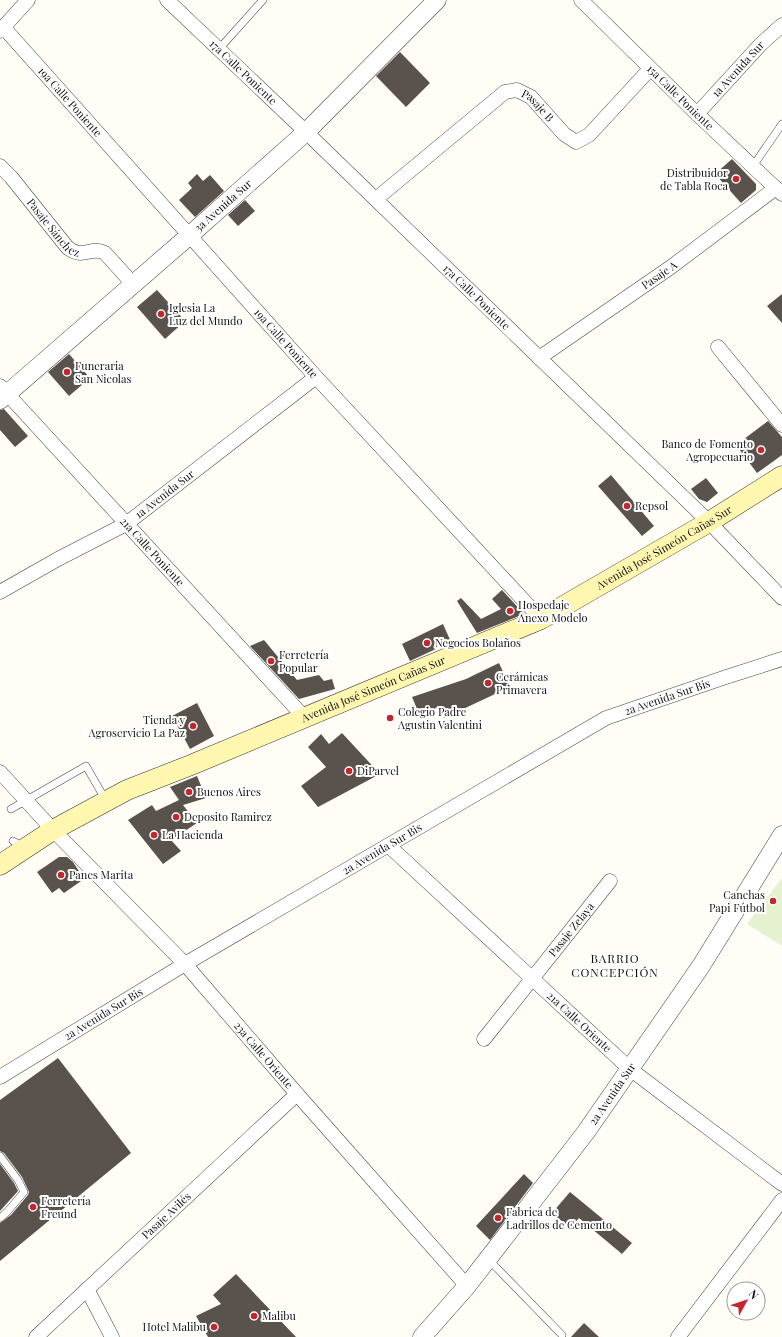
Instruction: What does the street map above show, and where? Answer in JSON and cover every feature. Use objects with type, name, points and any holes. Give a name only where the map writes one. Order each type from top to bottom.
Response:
[{"type":"main road","name":"Avenida José Simeón Cañas Sur","points":[[0,865],[20,844],[53,830],[128,790],[541,619],[709,522],[782,476]]},
{"type":"street","points":[[2,29],[28,0]]},
{"type":"street","name":"3a Avenida Sur","points":[[2,393],[133,284],[306,132],[436,0]]},
{"type":"street","name":"15a Calle Poniente","points":[[581,0],[650,69],[779,191]]},
{"type":"street","name":"17a Calle Poniente","points":[[171,1],[709,522],[782,598]]},
{"type":"street","name":"1a Avenida Sur","points":[[697,114],[761,44],[782,25]]},
{"type":"street","name":"19a Calle Poniente","points":[[2,29],[190,235],[316,377],[541,619]]},
{"type":"street","name":"Pasaje B","points":[[376,199],[505,92],[517,90],[531,97],[564,134],[576,142],[589,134],[650,69]]},
{"type":"street","name":"Pasaje Sánchez","points":[[0,166],[11,177],[67,247],[73,252],[81,254],[100,251],[105,253],[133,284]]},
{"type":"street","name":"Pasaje A","points":[[539,358],[779,191]]},
{"type":"street","points":[[718,347],[782,425]]},
{"type":"street","name":"1a Avenida Sur","points":[[0,592],[58,559],[126,524],[316,377]]},
{"type":"street","name":"21a Calle Poniente","points":[[2,393],[126,524],[304,717]]},
{"type":"street","name":"2a Avenida Sur Bis","points":[[0,1077],[185,964],[606,718],[782,659]]},
{"type":"street","name":"23a Calle Oriente","points":[[0,772],[53,830],[185,964],[297,1094],[467,1286]]},
{"type":"street","name":"2a Avenida Sur","points":[[422,1337],[467,1286],[586,1132],[701,966],[782,835]]},
{"type":"street","name":"21a Calle Oriente","points":[[388,846],[630,1069],[782,1184]]},
{"type":"street","name":"Pasaje Zelaya","points":[[484,1040],[610,881]]},
{"type":"street","name":"Pasaje Avilés","points":[[36,1336],[297,1094]]},
{"type":"street","points":[[678,1337],[782,1200]]},
{"type":"street","points":[[87,1289],[112,1337]]},
{"type":"lane","points":[[219,49],[263,0]]},
{"type":"lane","points":[[753,166],[782,124]]},
{"type":"lane","points":[[11,809],[86,766],[106,801]]},
{"type":"lane","points":[[0,1156],[18,1180],[24,1192],[0,1218]]},
{"type":"lane","points":[[488,1259],[562,1335]]},
{"type":"green space","name":"Canchas Papi Fútbol","points":[[782,878],[782,946],[747,924]]},
{"type":"building","points":[[400,52],[430,83],[406,107],[376,76]]},
{"type":"building","name":"Distribuidor de Tabla Roca","points":[[732,159],[756,184],[756,190],[741,203],[715,174]]},
{"type":"building","points":[[197,174],[203,181],[210,175],[224,191],[195,217],[179,200],[192,188],[188,183]]},
{"type":"building","points":[[245,200],[255,211],[238,226],[228,215]]},
{"type":"building","name":"Iglesia La Luz del Mundo","points":[[157,290],[185,321],[165,339],[137,307]]},
{"type":"building","points":[[782,294],[782,323],[767,306]]},
{"type":"building","name":"Funeraria San Nicolas","points":[[69,354],[90,378],[69,396],[48,372]]},
{"type":"building","points":[[4,409],[28,436],[15,447],[0,430],[0,410]]},
{"type":"building","name":"Banco de Fomento Agropecuario","points":[[768,421],[782,437],[782,455],[757,473],[736,445]]},
{"type":"building","name":"Repsol","points":[[611,475],[654,526],[642,536],[598,486]]},
{"type":"building","points":[[706,478],[718,493],[707,502],[699,499],[691,489]]},
{"type":"building","name":"Hospedaje Anexo Modelo","points":[[502,590],[524,614],[477,633],[457,601],[461,598],[481,619],[501,609],[492,599]]},
{"type":"building","name":"Negocios Bolaños","points":[[443,624],[451,642],[410,661],[402,644]]},
{"type":"building","name":"Ferretería Popular","points":[[264,640],[297,680],[319,675],[324,681],[332,679],[335,689],[299,699],[250,646]]},
{"type":"building","points":[[499,663],[510,687],[444,718],[438,707],[420,716],[412,697],[466,679]]},
{"type":"building","name":"Tienda y Agroservicio La Paz","points":[[197,703],[214,736],[190,749],[172,716]]},
{"type":"building","name":"DiParvel","points":[[342,733],[380,774],[318,807],[301,786],[326,767],[308,747],[321,734],[329,744]]},
{"type":"building","points":[[197,776],[206,798],[183,805],[197,823],[171,840],[181,851],[163,864],[128,820],[152,805],[156,811],[179,800],[170,787]]},
{"type":"building","name":"Panes Marita","points":[[59,857],[67,857],[73,862],[84,879],[64,893],[59,888],[52,893],[37,872]]},
{"type":"building","name":"Ferretería Freund","points":[[58,1058],[131,1153],[0,1261],[0,1223],[11,1215],[29,1192],[22,1177],[4,1153],[0,1151],[0,1100]]},
{"type":"building","points":[[0,1164],[18,1191],[0,1211]]},
{"type":"building","name":"Fabrica de Ladrillos de Cemento","points":[[524,1174],[533,1183],[490,1240],[476,1226]]},
{"type":"building","points":[[570,1192],[632,1243],[622,1254],[579,1218],[570,1228],[552,1213]]},
{"type":"building","name":"Malibu","points":[[236,1274],[296,1337],[208,1337],[196,1316],[221,1304],[213,1295]]},
{"type":"building","points":[[584,1323],[599,1337],[571,1337]]},
{"type":"place","name":"Distribuidor de Tabla Roca","points":[[736,179]]},
{"type":"place","name":"Iglesia La Luz del Mundo","points":[[161,314]]},
{"type":"place","name":"Funeraria San Nicolas","points":[[67,372]]},
{"type":"place","name":"Banco de Fomento Agropecuario","points":[[761,450]]},
{"type":"place","name":"Repsol","points":[[627,506]]},
{"type":"place","name":"Hospedaje Anexo Modelo","points":[[510,611]]},
{"type":"place","name":"Negocios Bolaños","points":[[427,643]]},
{"type":"place","name":"Ferretería Popular","points":[[271,661]]},
{"type":"place","name":"Cerámicas Primavera","points":[[488,683]]},
{"type":"place","name":"Colegio Padre Agustin Valentini","points":[[390,718]]},
{"type":"place","name":"Tienda y Agroservicio La Paz","points":[[193,726]]},
{"type":"place","name":"DiParvel","points":[[349,771]]},
{"type":"place","name":"Buenos Aires","points":[[189,792]]},
{"type":"place","name":"Deposito Ramirez","points":[[176,817]]},
{"type":"place","name":"La Hacienda","points":[[154,835]]},
{"type":"place","name":"Panes Marita","points":[[61,875]]},
{"type":"place","name":"Canchas Papi Fútbol","points":[[773,901]]},
{"type":"place","name":"Ferretería Freund","points":[[33,1207]]},
{"type":"place","name":"Fabrica de Ladrillos de Cemento","points":[[498,1218]]},
{"type":"place","name":"Malibu","points":[[254,1316]]},
{"type":"place","name":"Hotel Malibu","points":[[214,1327]]},
{"type":"district","name":"BARRIO CONCEPCIÓN","points":[[615,966]]}]
